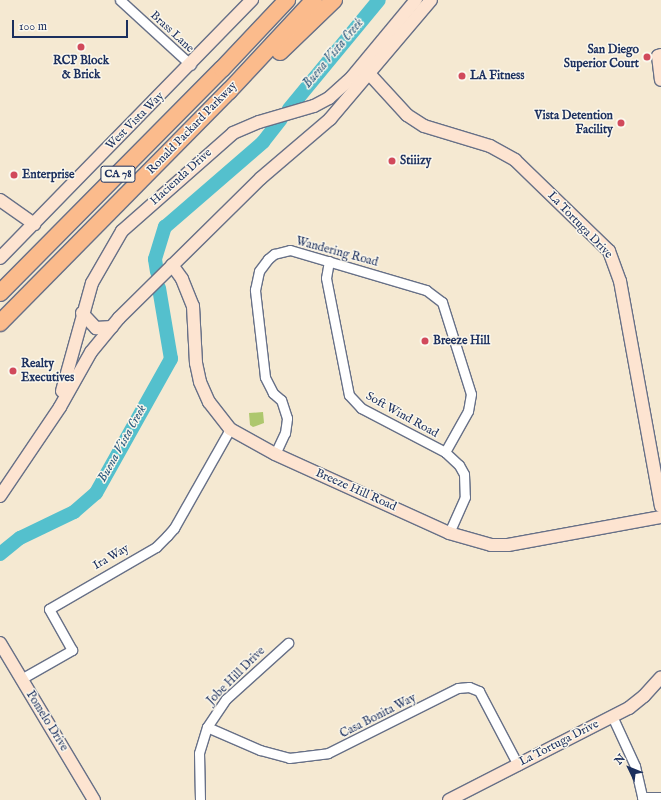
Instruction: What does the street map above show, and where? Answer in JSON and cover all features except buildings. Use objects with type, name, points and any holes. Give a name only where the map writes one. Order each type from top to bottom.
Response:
[{"type":"highway","points":[[236,54],[276,0]]},
{"type":"highway","name":"Ronald Packard Parkway","points":[[0,293],[236,54],[286,0]]},
{"type":"highway","name":"Ronald Packard Parkway","points":[[0,323],[229,91],[314,0]]},
{"type":"highway","points":[[229,91],[268,63],[334,0]]},
{"type":"street","name":"Brass Lane","points":[[120,0],[191,65]]},
{"type":"street","name":"West Vista Way","points":[[0,258],[191,65],[252,0]]},
{"type":"street","name":"Hacienda Drive","points":[[0,496],[41,437],[91,352],[112,326],[261,178],[330,119],[416,0]]},
{"type":"street","name":"Hacienda Drive","points":[[41,437],[64,385],[82,313],[92,283],[122,231],[216,145],[250,125],[314,106],[329,98],[366,69],[431,0]]},
{"type":"street","points":[[661,55],[658,56],[661,80]]},
{"type":"street","name":"La Tortuga Drive","points":[[366,69],[407,115],[424,126],[490,146],[515,160],[609,251],[620,281],[661,506]]},
{"type":"street","points":[[0,200],[34,224]]},
{"type":"street","name":"Wandering Road","points":[[275,454],[284,434],[287,418],[281,400],[273,393],[265,377],[255,290],[259,271],[274,254],[290,250],[426,290],[442,302],[471,394],[468,411],[445,452]]},
{"type":"street","name":"Soft Wind Road","points":[[329,261],[326,278],[349,395],[361,408],[445,452],[459,465],[466,484],[464,497],[449,533]]},
{"type":"street","name":"Breeze Hill Road","points":[[172,265],[182,279],[193,306],[194,346],[200,382],[209,402],[230,429],[275,454],[449,533],[484,544],[508,545],[661,517]]},
{"type":"street","points":[[82,313],[96,328],[112,326]]},
{"type":"street","name":"Ira Way","points":[[21,679],[72,650],[49,609],[156,547],[167,536],[230,429]]},
{"type":"street","name":"Pomelo Drive","points":[[0,643],[94,800]]},
{"type":"street","name":"Jobe Hill Drive","points":[[200,800],[199,753],[207,727],[226,700],[288,643]]},
{"type":"street","name":"La Tortuga Drive","points":[[450,800],[612,716],[644,696],[661,677]]},
{"type":"street","name":"Casa Bonita Way","points":[[207,727],[260,750],[289,758],[328,753],[458,688],[469,687],[479,691],[518,765]]},
{"type":"street","points":[[612,716],[635,766],[643,799],[661,797]]},
{"type":"green space","points":[[263,412],[264,423],[253,427],[250,425],[249,413]]},
{"type":"waterway","name":"Buena Vista Creek","points":[[289,109],[379,0]]},
{"type":"waterway","name":"Buena Vista Creek","points":[[157,272],[155,259],[165,227],[263,142],[281,119]]},
{"type":"waterway","name":"Buena Vista Creek","points":[[0,554],[20,538],[74,512],[96,493],[171,359],[159,288]]},
{"type":"place","name":"RCP Block & Brick","points":[[81,47]]},
{"type":"place","name":"San Diego Superior Court","points":[[647,57]]},
{"type":"place","name":"LA Fitness","points":[[462,76]]},
{"type":"place","name":"Vista Detention Facility","points":[[621,123]]},
{"type":"place","name":"Stiiizy","points":[[392,161]]},
{"type":"place","name":"Enterprise","points":[[14,175]]},
{"type":"place","name":"Breeze Hill","points":[[425,341]]},
{"type":"place","name":"Realty Executives","points":[[13,371]]}]
